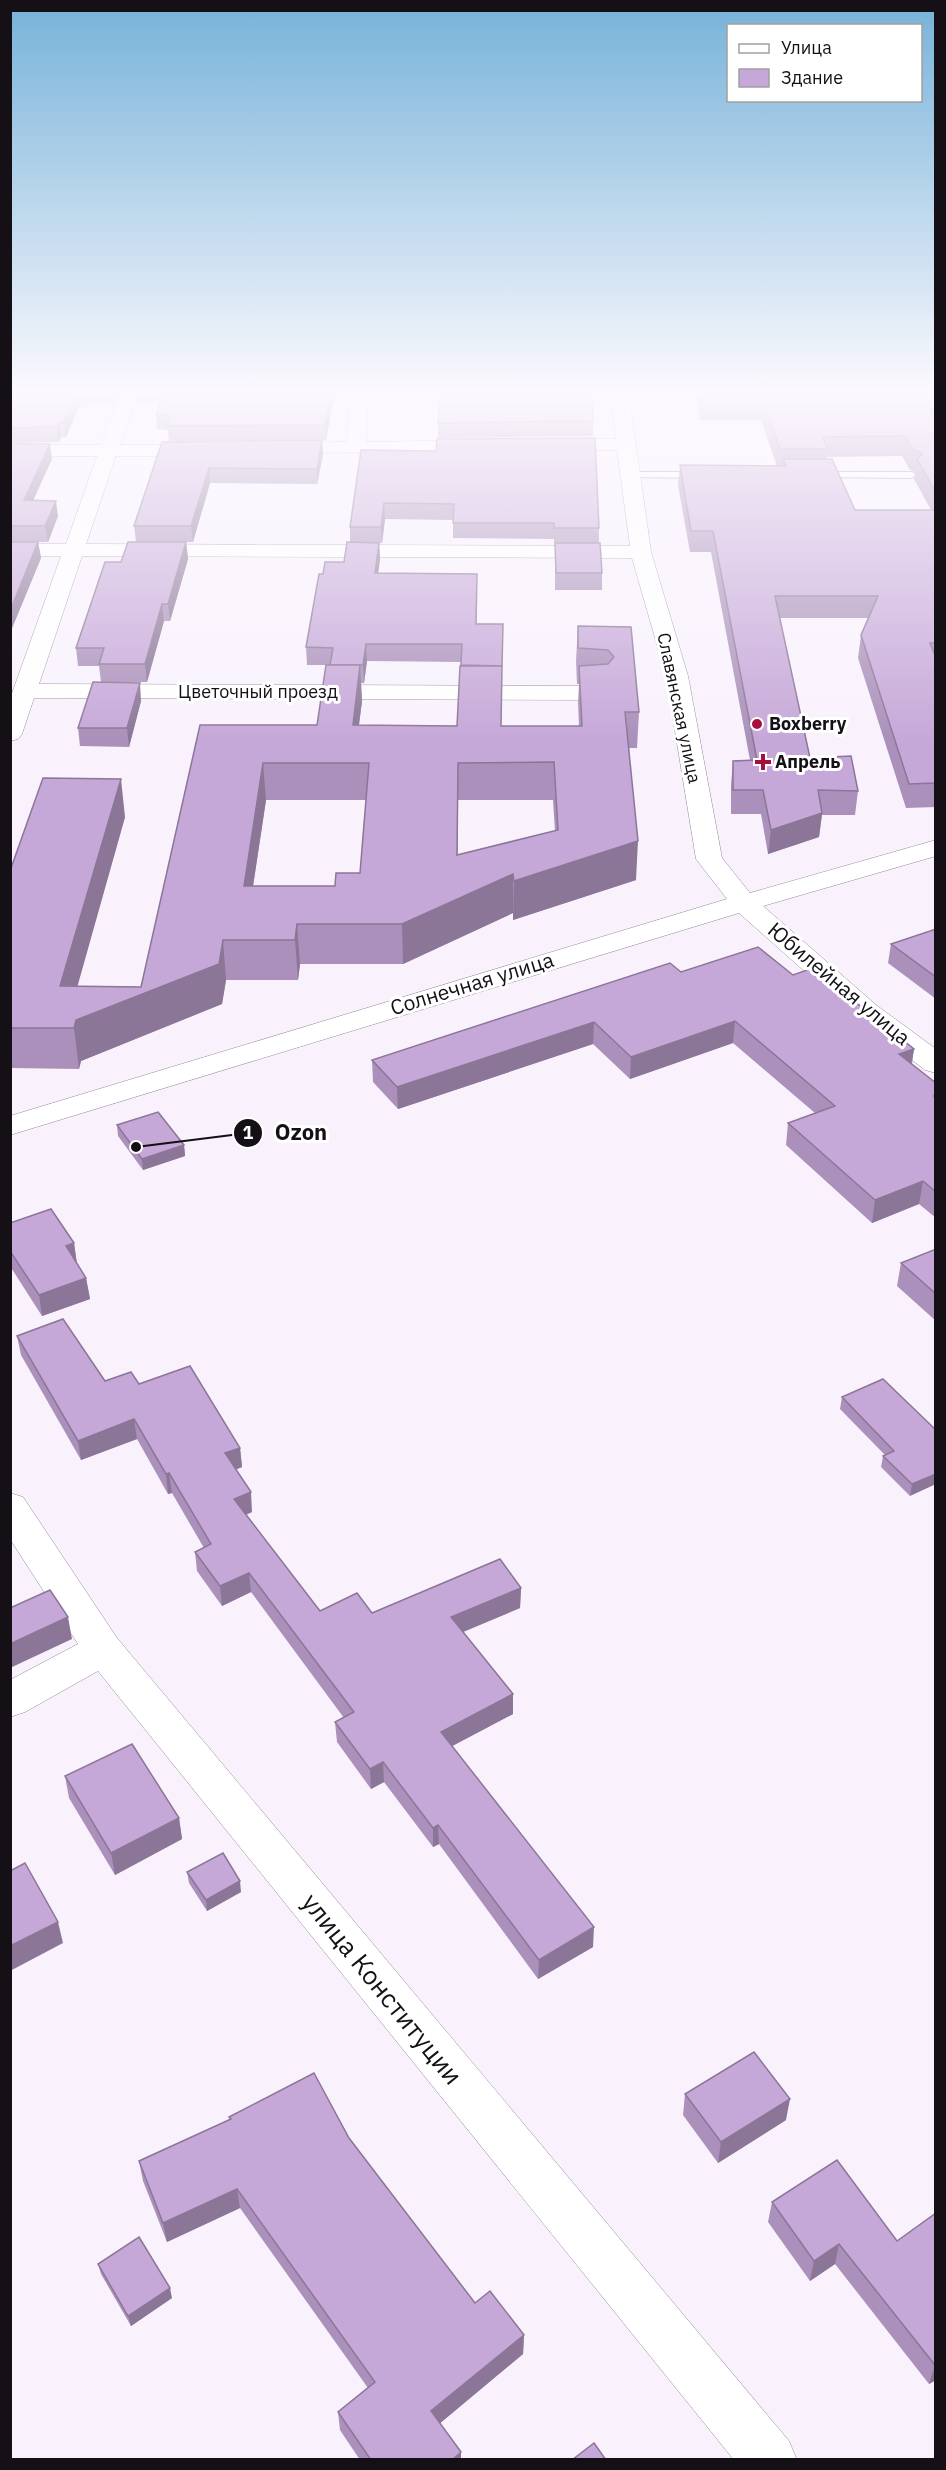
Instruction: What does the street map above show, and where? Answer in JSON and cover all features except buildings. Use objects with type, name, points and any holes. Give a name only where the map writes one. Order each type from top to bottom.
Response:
[{"type":"street","points":[[10,734],[88,510]]},
{"type":"street","name":"Славянская улица","points":[[635,510],[642,552],[677,676],[709,859],[744,903]]},
{"type":"street","points":[[10,550],[642,552]]},
{"type":"street","name":"Цветочный проезд","points":[[10,669],[29,680],[598,693]]},
{"type":"street","name":"Солнечная улица","points":[[10,1126],[744,903],[936,848]]},
{"type":"street","name":"Юбилейная улица","points":[[744,903],[866,1011],[936,1064]]},
{"type":"street","name":"улица Конституции","points":[[10,1507],[102,1649],[770,2460]]},
{"type":"street","points":[[10,1700],[102,1649]]},
{"type":"place","name":"Boxberry","points":[[757,724]]},
{"type":"place","name":"Апрель","points":[[763,762]]},
{"type":"place","name":"Ozon","points":[[136,1147]]}]
